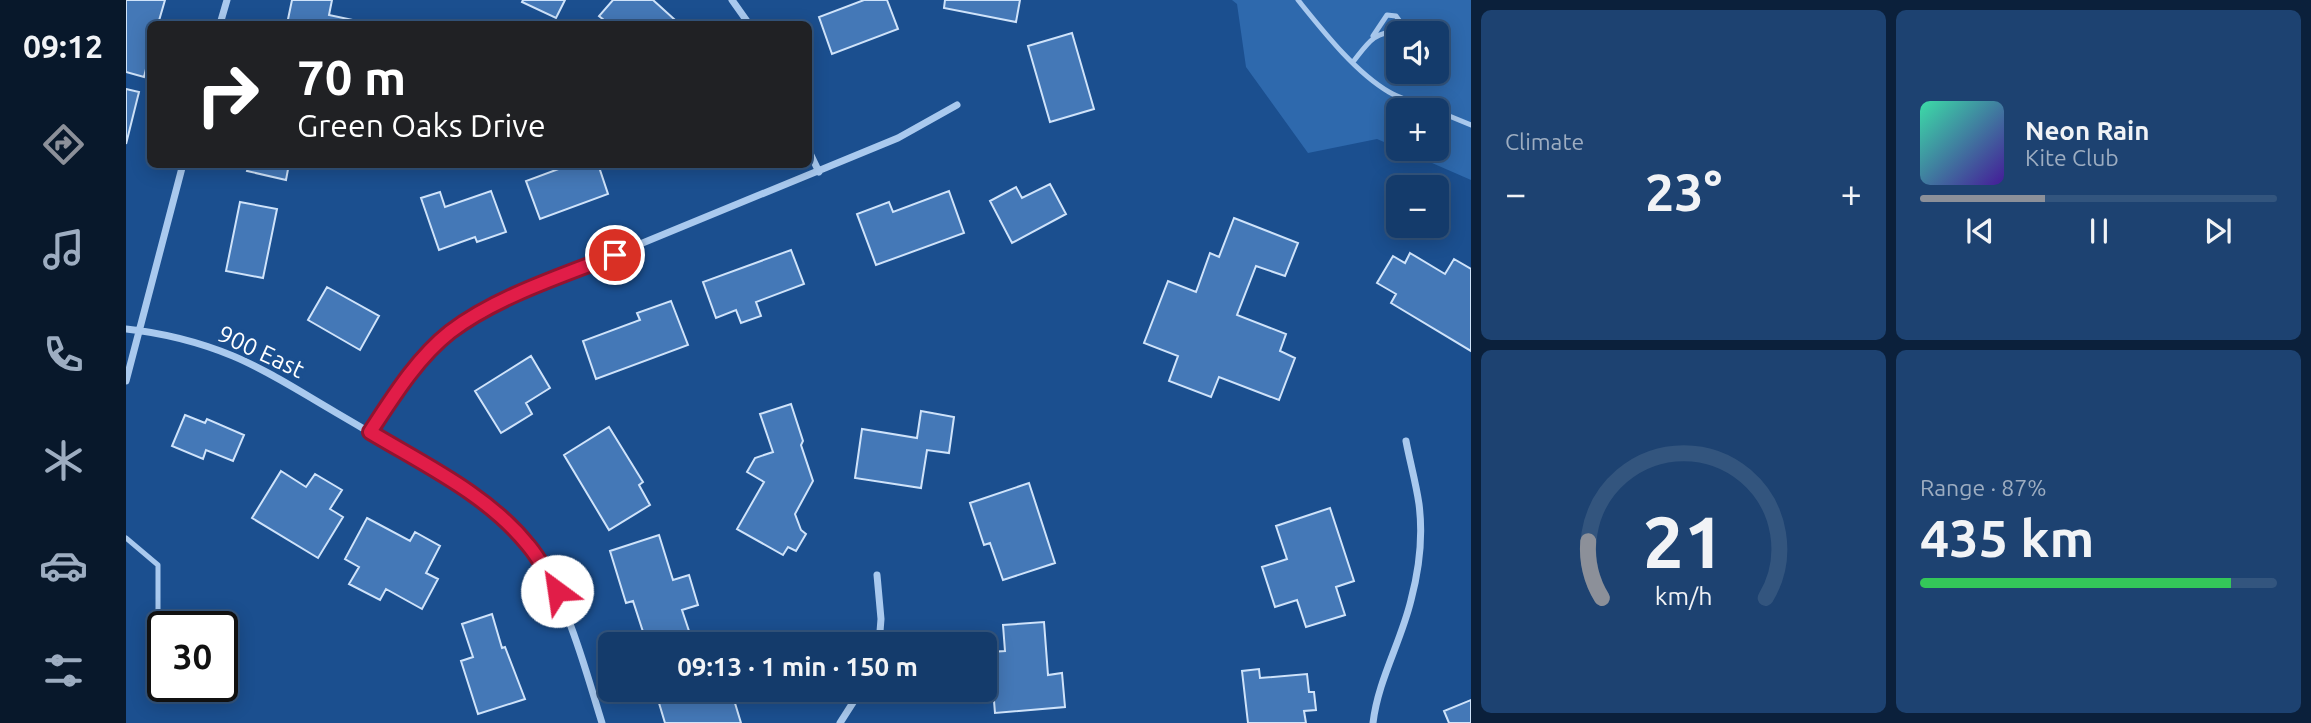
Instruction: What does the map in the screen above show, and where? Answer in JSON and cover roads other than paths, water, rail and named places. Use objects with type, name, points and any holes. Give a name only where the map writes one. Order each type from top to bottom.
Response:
[{"type":"street","points":[[221,21],[227,0]]},
{"type":"street","points":[[732,0],[747,21]]},
{"type":"street","points":[[370,432],[430,351],[450,332],[475,316],[538,286],[898,138],[957,105]]},
{"type":"street","points":[[812,157],[819,172]]},
{"type":"street","points":[[126,381],[182,168]]},
{"type":"street","name":"900 East","points":[[126,329],[170,336],[235,357],[256,367],[370,432],[491,508],[528,545],[557,591],[568,616],[602,723]]},
{"type":"street","points":[[1373,723],[1382,682],[1411,601],[1420,543],[1419,506],[1406,441]]},
{"type":"street","points":[[877,575],[880,632]]},
{"type":"street","points":[[840,723],[853,702]]},
{"type":"lane","points":[[1298,0],[1353,62],[1391,93],[1404,98]]},
{"type":"lane","points":[[1353,62],[1387,15],[1396,16],[1401,23],[1399,31],[1373,36]]},
{"type":"lane","points":[[1449,116],[1471,125]]},
{"type":"lane","points":[[126,538],[158,565],[158,611]]}]
